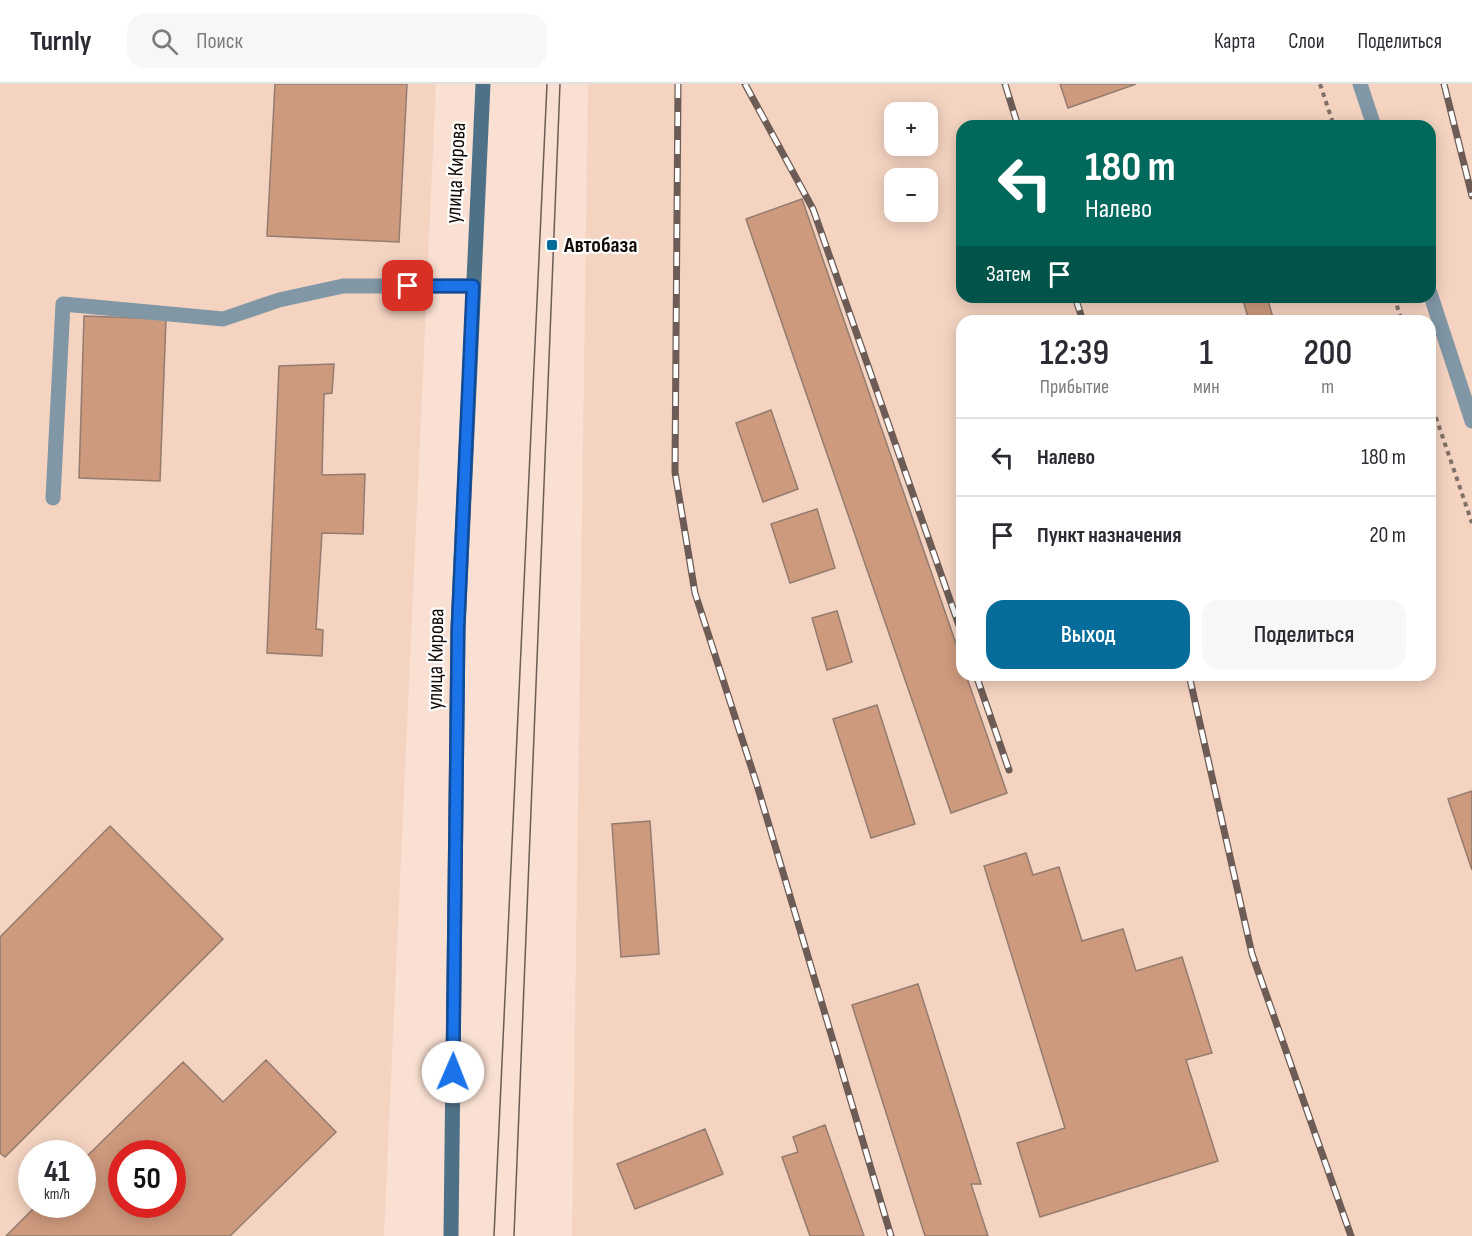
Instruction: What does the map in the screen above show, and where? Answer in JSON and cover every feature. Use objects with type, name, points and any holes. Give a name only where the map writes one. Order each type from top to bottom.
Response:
[{"type":"main road","name":"улица Кирова","points":[[451,1236],[458,628],[483,84]]},
{"type":"lane","points":[[1360,84],[1372,120]]},
{"type":"lane","points":[[53,498],[63,304],[223,319],[279,300],[343,286],[473,286]]},
{"type":"lane","points":[[1433,303],[1472,421]]},
{"type":"path","points":[[1320,84],[1332,120]]},
{"type":"path","points":[[1436,418],[1472,523]]},
{"type":"shaded area","points":[[0,84],[436,84],[384,1236],[0,1236]]},
{"type":"shaded area","points":[[588,84],[1472,84],[1472,1236],[572,1236]]},
{"type":"building","points":[[275,84],[407,84],[399,242],[267,236]]},
{"type":"building","points":[[1060,84],[1136,84],[1068,108]]},
{"type":"building","points":[[802,199],[956,644],[956,681],[968,681],[1007,793],[951,813],[746,219]]},
{"type":"building","points":[[1244,303],[1269,303],[1272,315],[1247,315]]},
{"type":"building","points":[[84,316],[166,319],[160,481],[79,478]]},
{"type":"building","points":[[334,364],[332,393],[324,394],[322,475],[365,474],[363,534],[322,533],[316,629],[323,630],[322,656],[267,653],[279,366]]},
{"type":"building","points":[[771,410],[798,489],[763,502],[736,423]]},
{"type":"building","points":[[817,509],[835,568],[790,583],[771,524]]},
{"type":"building","points":[[837,611],[852,662],[827,670],[812,618]]},
{"type":"building","points":[[877,705],[915,824],[871,838],[833,719]]},
{"type":"building","points":[[1472,791],[1472,870],[1448,799]]},
{"type":"building","points":[[650,821],[659,954],[621,957],[612,824]]},
{"type":"building","points":[[110,826],[223,939],[22,1140],[18,1140],[18,1144],[5,1157],[0,1153],[0,937]]},
{"type":"building","points":[[1026,853],[1033,875],[1059,867],[1082,941],[1123,929],[1136,971],[1182,957],[1212,1053],[1186,1060],[1218,1161],[1040,1217],[1017,1143],[1065,1128],[984,866]]},
{"type":"building","points":[[918,984],[981,1184],[971,1184],[988,1236],[925,1236],[852,1005]]},
{"type":"building","points":[[266,1060],[336,1132],[230,1236],[6,1236],[24,1218],[96,1218],[96,1147],[183,1062],[223,1102]]},
{"type":"building","points":[[825,1125],[864,1236],[810,1236],[782,1157],[798,1152],[793,1137]]},
{"type":"building","points":[[705,1129],[723,1174],[635,1209],[617,1164]]},
{"type":"tram line","points":[[494,1236],[547,84]]},
{"type":"tram line","points":[[514,1236],[560,84]]},
{"type":"railway","points":[[678,84],[675,472],[695,593],[757,785],[891,1236]]},
{"type":"railway","points":[[745,84],[813,209],[956,617]]},
{"type":"railway","points":[[1005,84],[1016,120]]},
{"type":"railway","points":[[1444,84],[1472,196]]},
{"type":"railway","points":[[1077,303],[1081,315]]},
{"type":"railway","points":[[978,681],[1009,770]]},
{"type":"railway","points":[[1190,681],[1252,954],[1351,1236]]},
{"type":"place","name":"Автобаза","points":[[552,245]]},
{"type":"route","points":[[408,286],[473,286],[458,628],[453,1072]]}]
